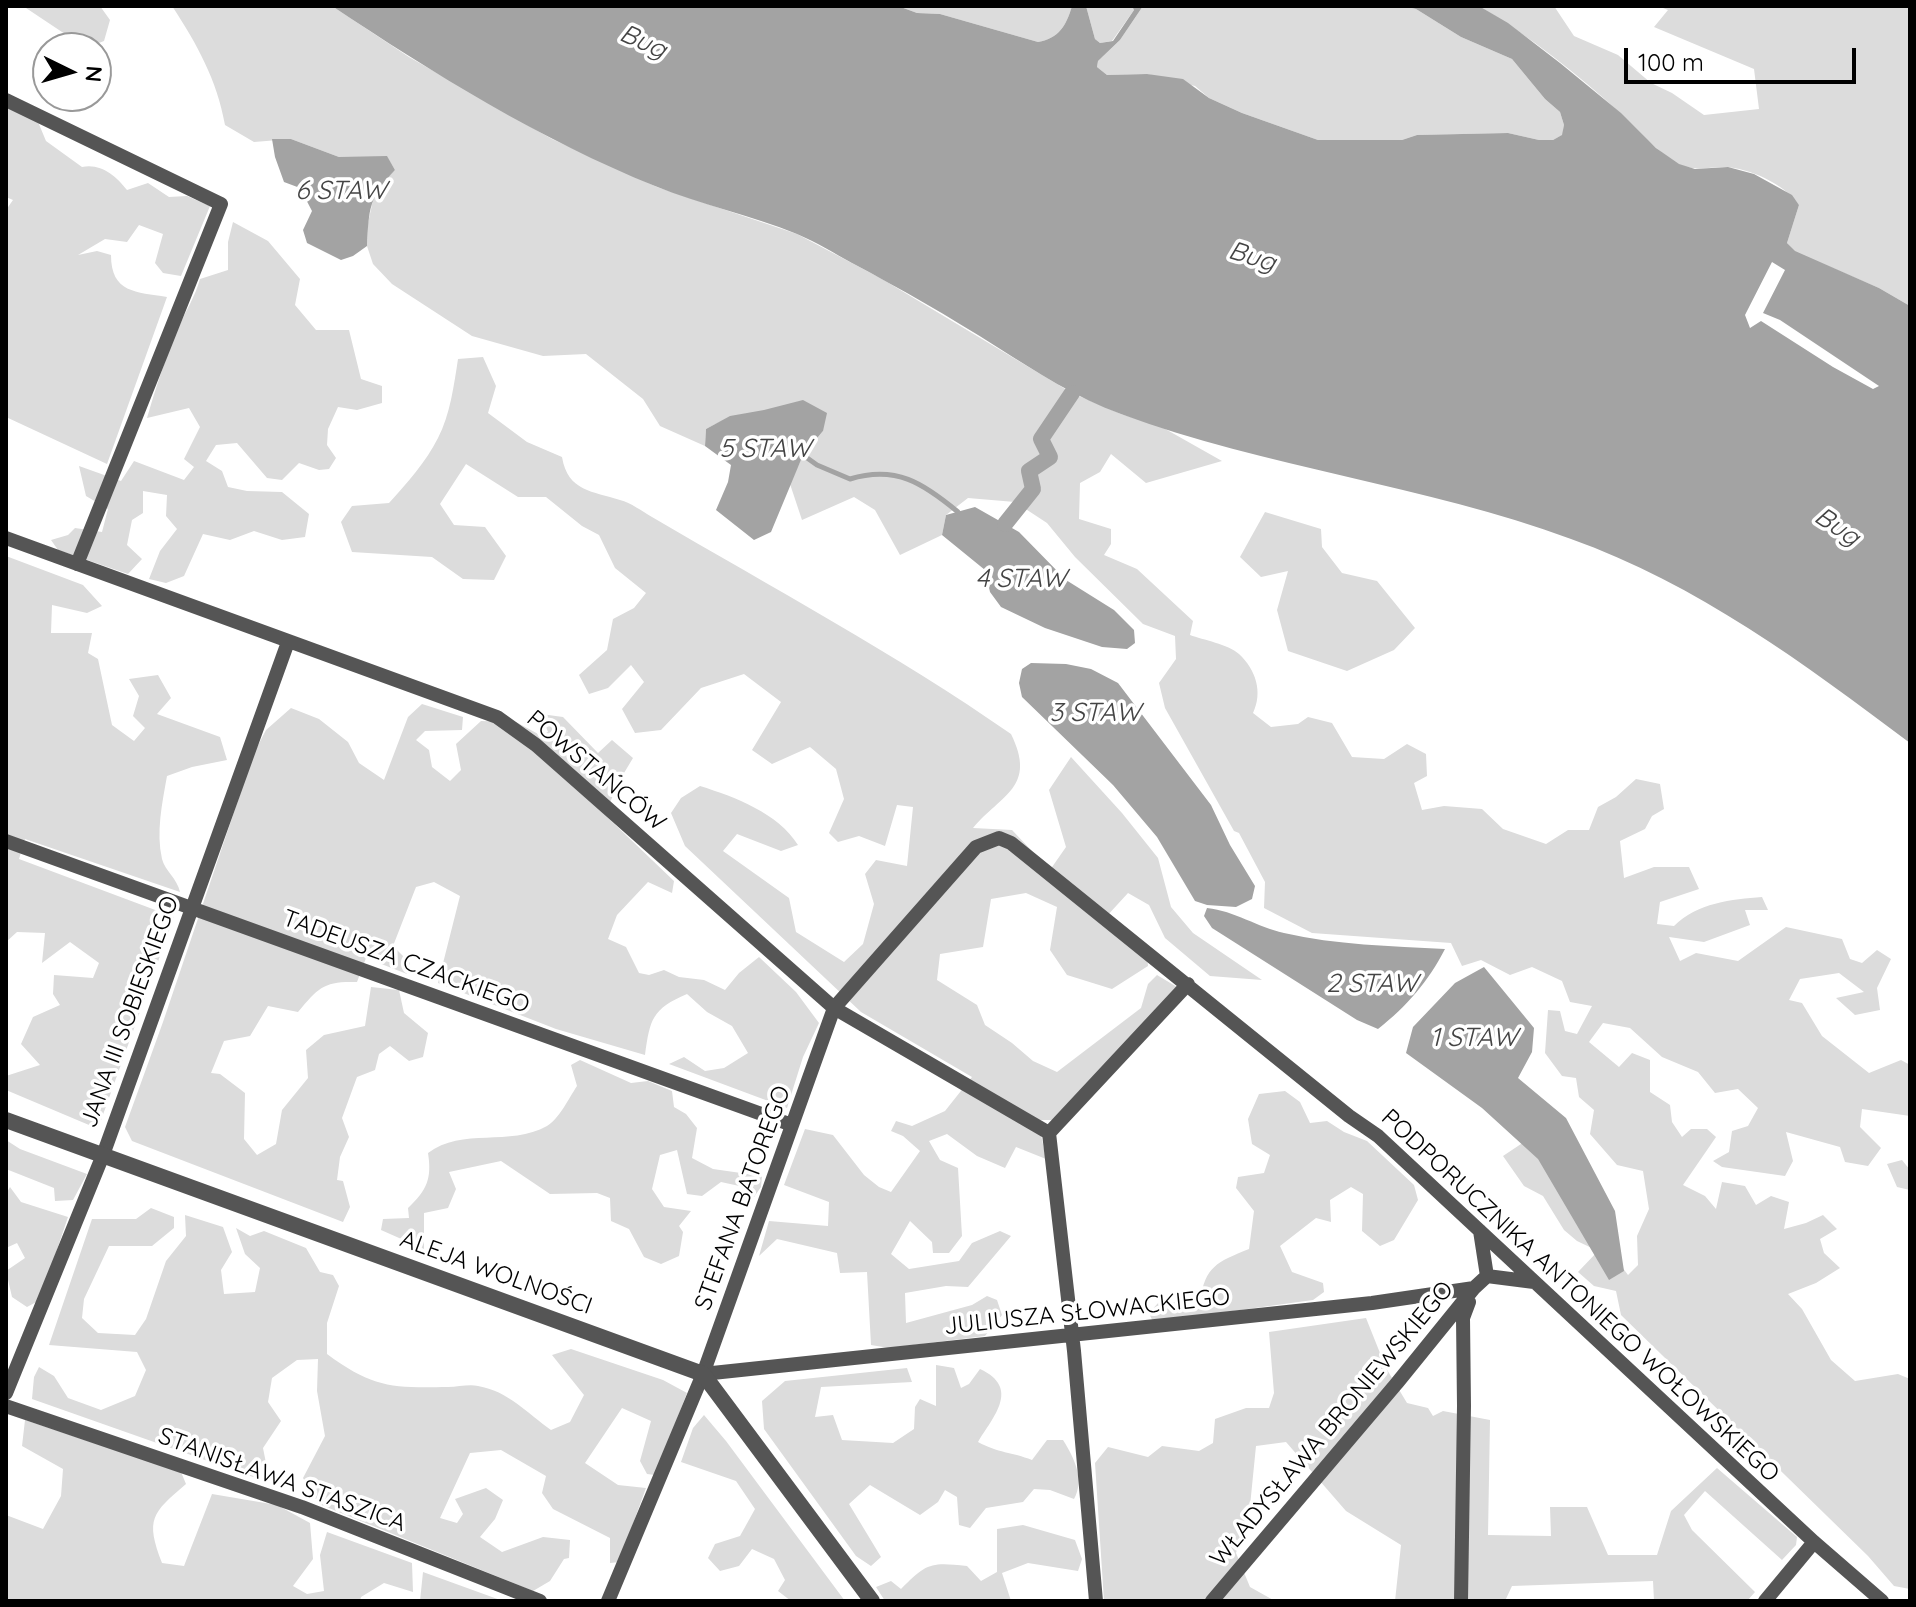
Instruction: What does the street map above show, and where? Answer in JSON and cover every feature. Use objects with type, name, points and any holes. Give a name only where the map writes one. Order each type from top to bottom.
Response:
[{"type":"street","points":[[6,100],[221,204],[77,564]]},
{"type":"street","name":"POWSTAŃCÓW","points":[[6,538],[497,717],[536,745],[834,1008],[1049,1133]]},
{"type":"street","name":"JANA III SOBIESKIEGO","points":[[6,1393],[103,1155],[288,642]]},
{"type":"street","name":"PODPORUCZNIKA ANTONIEGO WOŁOWSKIEGO","points":[[976,847],[999,838],[1011,843],[1349,1116],[1378,1136],[1814,1542],[1882,1601]]},
{"type":"street","name":"TADEUSZA CZACKIEGO","points":[[6,841],[792,1125]]},
{"type":"street","name":"STEFANA BATOREGO","points":[[608,1601],[703,1374],[834,1008],[976,847]]},
{"type":"street","points":[[1096,1601],[1049,1133],[1188,984]]},
{"type":"street","name":"ALEJA WOLNOŚCI","points":[[6,1120],[703,1374]]},
{"type":"street","name":"WŁADYSŁAWA BRONIEWSKIEGO","points":[[1480,1231],[1487,1276]]},
{"type":"street","name":"WŁADYSŁAWA BRONIEWSKIEGO","points":[[1212,1601],[1474,1288],[1487,1276],[1535,1282]]},
{"type":"street","points":[[1461,1601],[1463,1318],[1474,1288]]},
{"type":"street","name":"JULIUSZA SŁOWACKIEGO","points":[[703,1374],[1372,1303],[1474,1288]]},
{"type":"street","points":[[703,1374],[872,1601]]},
{"type":"street","name":"STANISŁAWA STASZICA","points":[[6,1406],[302,1507],[540,1601]]},
{"type":"street","points":[[1765,1601],[1814,1542]]},
{"type":"shaded area","points":[[23,6],[100,6],[110,20],[107,32],[62,32]]},
{"type":"shaded area","points":[[172,6],[332,6],[409,57],[552,139],[657,187],[797,234],[882,279],[1072,393],[1121,414],[1160,426],[1222,461],[1146,483],[1111,454],[1100,472],[1080,483],[1079,519],[1111,529],[1111,544],[1104,555],[1137,569],[1193,621],[1190,635],[1229,648],[1245,660],[1256,682],[1257,697],[1253,713],[1271,727],[1298,724],[1308,717],[1332,723],[1352,757],[1384,759],[1407,744],[1426,754],[1427,776],[1414,783],[1422,810],[1444,806],[1482,809],[1503,829],[1546,844],[1568,830],[1589,830],[1598,807],[1616,797],[1636,779],[1660,784],[1664,809],[1652,816],[1645,829],[1620,841],[1624,878],[1654,867],[1689,867],[1699,889],[1660,902],[1657,924],[1674,926],[1704,907],[1739,899],[1762,897],[1768,910],[1745,910],[1750,925],[1704,942],[1669,937],[1680,961],[1696,953],[1738,961],[1786,927],[1842,939],[1850,959],[1862,963],[1877,950],[1891,959],[1877,988],[1880,1010],[1855,1015],[1836,998],[1864,992],[1839,973],[1800,979],[1789,1000],[1802,1003],[1822,1036],[1869,1073],[1901,1060],[1910,1065],[1910,1116],[1862,1109],[1860,1127],[1881,1148],[1868,1166],[1845,1162],[1840,1147],[1786,1132],[1793,1161],[1785,1176],[1722,1167],[1713,1161],[1729,1152],[1732,1131],[1748,1126],[1758,1108],[1738,1089],[1715,1093],[1698,1072],[1662,1057],[1630,1028],[1603,1023],[1589,1042],[1619,1067],[1632,1053],[1650,1060],[1650,1092],[1670,1105],[1672,1122],[1682,1137],[1691,1129],[1707,1129],[1716,1137],[1683,1185],[1705,1196],[1716,1209],[1722,1182],[1745,1186],[1756,1205],[1771,1196],[1789,1202],[1784,1229],[1823,1215],[1837,1229],[1820,1239],[1824,1253],[1840,1268],[1816,1283],[1788,1294],[1802,1309],[1831,1360],[1855,1381],[1898,1374],[1910,1379],[1910,1589],[1894,1586],[1868,1556],[1621,1315],[1616,1291],[1594,1286],[1578,1272],[1598,1251],[1577,1241],[1564,1230],[1543,1196],[1524,1186],[1503,1156],[1533,1136],[1595,1231],[1628,1275],[1638,1265],[1637,1236],[1649,1209],[1643,1171],[1617,1165],[1590,1134],[1594,1110],[1579,1097],[1576,1078],[1562,1076],[1545,1053],[1548,1010],[1560,1011],[1565,1031],[1577,1034],[1592,1006],[1570,1002],[1562,981],[1532,967],[1510,975],[1481,960],[1462,966],[1451,943],[1312,933],[1264,908],[1265,882],[1165,708],[1159,683],[1176,659],[1175,636],[1143,624],[1075,557],[1047,523],[1015,502],[968,498],[946,515],[942,535],[900,555],[875,510],[854,497],[802,520],[790,484],[803,455],[823,431],[777,416],[752,413],[723,420],[706,429],[705,446],[660,426],[643,399],[586,354],[543,356],[472,336],[392,284],[373,264],[367,246],[368,223],[375,191],[395,170],[387,157],[339,157],[291,139],[254,142],[225,125],[205,63]]},
{"type":"shaded area","points":[[898,6],[1072,6],[1061,30],[1051,38],[1038,42],[940,14],[917,13]]},
{"type":"shaded area","points":[[1086,6],[1132,6],[1134,10],[1112,41],[1100,43],[1095,39]]},
{"type":"shaded area","points":[[1143,6],[1403,6],[1416,9],[1461,37],[1512,59],[1560,112],[1563,135],[1553,140],[1508,133],[1417,135],[1402,140],[1318,140],[1242,113],[1209,98],[1195,86],[1147,74],[1107,75],[1097,67],[1098,61],[1120,40]]},
{"type":"shaded area","points":[[1479,6],[1554,6],[1574,36],[1618,55],[1651,83],[1704,115],[1759,109],[1754,69],[1654,27],[1668,10],[1658,6],[1910,6],[1910,306],[1879,288],[1795,252],[1787,243],[1799,205],[1785,190],[1755,174],[1734,168],[1694,168],[1676,163],[1570,70]]},
{"type":"shaded area","points":[[6,101],[36,117],[46,141],[82,167],[96,167],[108,172],[127,190],[148,183],[169,197],[187,196],[210,206],[181,276],[163,273],[155,263],[163,234],[139,225],[127,242],[105,239],[78,255],[97,251],[111,255],[115,277],[121,284],[136,292],[167,297],[107,464],[6,417],[6,210],[13,200],[6,197]]},
{"type":"shaded area","points":[[233,222],[268,241],[300,279],[295,305],[316,330],[349,330],[361,379],[382,386],[382,403],[357,410],[338,407],[328,429],[327,445],[336,458],[329,469],[319,470],[299,463],[282,480],[267,478],[237,443],[216,445],[206,461],[222,471],[228,487],[282,492],[309,514],[305,537],[282,540],[254,531],[230,540],[203,534],[184,576],[166,583],[149,579],[160,551],[177,529],[166,516],[167,495],[143,491],[143,513],[132,520],[127,545],[142,559],[128,574],[58,550],[51,540],[68,535],[75,528],[102,532],[108,509],[86,496],[79,466],[121,481],[134,461],[184,480],[194,467],[184,459],[200,427],[189,408],[147,418],[170,349],[200,279],[228,270],[228,242]]},
{"type":"shaded area","points":[[483,357],[496,386],[488,413],[527,442],[562,457],[565,469],[576,484],[636,507],[879,649],[1011,734],[1018,752],[1018,778],[1005,797],[973,828],[1012,830],[1050,870],[1066,847],[1049,790],[1071,757],[1158,858],[1171,907],[1193,933],[1262,980],[1210,976],[1165,938],[1149,905],[1128,893],[1106,917],[1147,954],[1148,966],[1112,989],[1067,975],[1050,950],[1057,907],[1026,893],[991,899],[983,947],[940,954],[937,980],[977,1005],[985,1025],[1033,1061],[1057,1072],[1141,1008],[1148,984],[1157,975],[1177,987],[1053,1120],[1038,1120],[1046,1159],[1016,1147],[1005,1168],[977,1156],[947,1134],[929,1141],[940,1160],[958,1168],[962,1236],[949,1253],[933,1253],[932,1242],[910,1221],[891,1254],[909,1269],[959,1261],[972,1243],[1000,1231],[1011,1236],[968,1287],[946,1286],[905,1293],[906,1323],[972,1305],[987,1296],[997,1300],[1002,1315],[985,1336],[889,1348],[871,1345],[867,1272],[840,1273],[837,1253],[777,1239],[759,1256],[769,1221],[828,1226],[829,1202],[784,1185],[805,1129],[833,1135],[864,1175],[891,1192],[920,1151],[903,1136],[891,1131],[896,1121],[912,1126],[945,1111],[972,1077],[861,1012],[685,846],[671,813],[681,798],[700,786],[741,801],[779,824],[798,845],[781,851],[737,834],[723,851],[789,898],[796,932],[844,962],[863,944],[874,904],[865,874],[876,860],[907,866],[913,807],[897,805],[885,846],[859,836],[838,842],[829,833],[844,799],[836,769],[810,747],[772,764],[752,750],[781,702],[744,674],[701,688],[661,730],[635,733],[622,709],[644,682],[631,665],[608,688],[589,694],[579,675],[607,650],[613,619],[634,608],[646,593],[615,568],[599,535],[582,526],[546,497],[518,497],[466,464],[440,504],[454,525],[485,527],[506,556],[494,580],[463,579],[432,557],[352,552],[341,522],[352,506],[389,503],[403,488],[428,455],[446,420],[458,359]]},
{"type":"shaded area","points":[[1265,512],[1321,529],[1322,547],[1342,573],[1377,581],[1415,628],[1394,650],[1347,671],[1288,651],[1277,610],[1288,571],[1261,577],[1240,557]]},
{"type":"shaded area","points":[[6,556],[83,585],[102,606],[87,613],[52,605],[51,633],[92,633],[88,653],[98,659],[112,725],[134,741],[145,728],[133,716],[139,696],[129,679],[158,675],[171,698],[157,714],[220,737],[227,760],[167,776],[160,818],[160,849],[180,892],[25,839],[19,859],[174,917],[100,1123],[89,1125],[6,1090],[6,1076],[40,1065],[21,1044],[33,1017],[60,1005],[53,994],[54,975],[93,978],[99,963],[70,942],[42,963],[45,933],[17,932],[6,942]]},
{"type":"shaded area","points":[[422,704],[463,717],[462,730],[425,731],[416,740],[429,750],[432,767],[450,781],[461,770],[456,744],[481,721],[516,722],[540,735],[548,732],[541,714],[563,717],[598,753],[612,740],[633,758],[618,783],[605,815],[674,881],[672,893],[648,882],[617,915],[608,939],[626,947],[639,973],[649,975],[664,970],[679,977],[704,980],[725,990],[739,973],[759,957],[796,992],[819,1023],[803,1057],[787,1108],[669,1064],[684,1057],[705,1071],[724,1068],[748,1053],[732,1026],[707,1012],[687,994],[666,1005],[655,1017],[645,1055],[556,1029],[438,983],[460,896],[434,882],[416,887],[393,946],[410,963],[407,974],[366,958],[357,982],[323,987],[298,1012],[268,1006],[250,1036],[224,1041],[211,1073],[220,1074],[245,1093],[244,1139],[257,1155],[276,1144],[282,1110],[308,1078],[306,1050],[324,1035],[365,1026],[371,987],[399,990],[404,1013],[428,1033],[423,1057],[409,1061],[390,1046],[379,1054],[375,1070],[357,1077],[342,1118],[349,1137],[340,1157],[337,1180],[343,1181],[350,1207],[343,1222],[132,1141],[125,1127],[254,753],[266,730],[291,708],[319,719],[348,742],[359,763],[384,780],[408,717]]},
{"type":"shaded area","points":[[580,1060],[631,1083],[648,1081],[672,1091],[674,1107],[686,1114],[697,1128],[692,1158],[713,1169],[762,1176],[761,1187],[754,1197],[744,1187],[721,1182],[702,1196],[687,1194],[677,1150],[660,1155],[652,1189],[664,1207],[691,1211],[679,1226],[683,1232],[679,1256],[661,1264],[644,1257],[629,1229],[611,1221],[610,1198],[597,1193],[550,1194],[501,1161],[449,1172],[456,1189],[448,1208],[424,1213],[424,1249],[381,1230],[383,1219],[409,1218],[408,1208],[427,1184],[428,1153],[456,1141],[518,1135],[551,1123],[577,1086],[571,1065]]},
{"type":"shaded area","points":[[1285,1091],[1300,1102],[1310,1123],[1327,1121],[1367,1141],[1414,1185],[1418,1200],[1394,1240],[1380,1246],[1362,1231],[1363,1194],[1351,1187],[1330,1200],[1331,1222],[1316,1218],[1280,1246],[1292,1272],[1323,1283],[1324,1292],[1313,1300],[1153,1322],[1149,1313],[1159,1302],[1200,1302],[1205,1280],[1214,1267],[1249,1249],[1254,1211],[1236,1188],[1238,1177],[1264,1173],[1270,1155],[1252,1144],[1248,1119],[1259,1094]]},
{"type":"shaded area","points":[[6,1140],[20,1149],[87,1174],[73,1200],[55,1201],[54,1188],[6,1169]]},
{"type":"shaded area","points":[[1902,1160],[1910,1170],[1910,1190],[1897,1187],[1887,1164]]},
{"type":"shaded area","points":[[10,1187],[21,1202],[68,1217],[40,1300],[27,1307],[12,1297],[6,1271],[25,1258],[17,1243],[6,1248],[6,1194]]},
{"type":"shaded area","points":[[151,1208],[174,1217],[174,1228],[152,1246],[109,1246],[84,1299],[82,1318],[98,1333],[135,1335],[146,1319],[166,1261],[186,1236],[185,1215],[223,1227],[232,1252],[221,1270],[224,1294],[255,1292],[260,1268],[245,1254],[236,1228],[250,1236],[264,1231],[306,1248],[320,1272],[333,1275],[339,1286],[327,1323],[327,1354],[371,1380],[397,1386],[471,1385],[489,1389],[508,1398],[551,1430],[570,1422],[584,1395],[552,1355],[571,1349],[663,1380],[687,1393],[655,1475],[647,1474],[640,1461],[651,1421],[622,1408],[585,1463],[618,1485],[646,1488],[619,1562],[610,1563],[610,1538],[553,1509],[542,1493],[546,1476],[501,1450],[470,1453],[440,1518],[457,1523],[463,1514],[455,1499],[486,1488],[503,1500],[495,1519],[480,1537],[502,1552],[543,1537],[570,1540],[569,1558],[564,1559],[550,1581],[533,1591],[319,1504],[303,1478],[325,1436],[317,1391],[318,1359],[297,1360],[272,1378],[268,1402],[281,1421],[263,1448],[267,1468],[259,1479],[32,1399],[34,1377],[39,1367],[54,1376],[68,1398],[101,1410],[135,1396],[146,1370],[137,1352],[49,1345],[92,1219],[136,1219]]},
{"type":"shaded area","points":[[1366,1318],[1386,1368],[1407,1403],[1428,1408],[1433,1416],[1443,1411],[1490,1420],[1488,1535],[1551,1536],[1550,1507],[1587,1507],[1608,1555],[1657,1555],[1671,1511],[1717,1468],[1797,1537],[1796,1545],[1782,1560],[1705,1491],[1684,1515],[1692,1530],[1755,1592],[1747,1601],[1654,1601],[1653,1581],[1512,1586],[1505,1601],[1395,1601],[1401,1545],[1346,1511],[1286,1442],[1256,1446],[1250,1506],[1236,1553],[1250,1587],[1275,1601],[1104,1601],[1095,1463],[1108,1447],[1148,1457],[1162,1446],[1199,1451],[1213,1443],[1215,1419],[1246,1408],[1269,1408],[1274,1393],[1269,1332]]},
{"type":"shaded area","points":[[936,1365],[954,1368],[961,1388],[969,1384],[980,1369],[999,1385],[1000,1403],[978,1442],[1032,1460],[1047,1440],[1063,1440],[1077,1469],[1077,1492],[1074,1499],[1050,1490],[1034,1489],[1023,1502],[986,1508],[970,1528],[959,1525],[957,1497],[945,1490],[938,1502],[920,1515],[870,1485],[849,1504],[881,1557],[871,1566],[856,1556],[764,1429],[762,1401],[785,1381],[907,1368],[912,1382],[821,1387],[815,1417],[833,1415],[842,1440],[893,1443],[914,1429],[915,1407],[920,1399],[936,1406]]},
{"type":"shaded area","points":[[704,1415],[845,1601],[791,1601],[778,1591],[785,1580],[774,1559],[752,1549],[739,1566],[720,1571],[708,1558],[715,1544],[740,1536],[755,1509],[736,1481],[681,1462],[693,1428]]},
{"type":"shaded area","points":[[25,1420],[181,1472],[186,1484],[159,1510],[153,1526],[162,1563],[184,1566],[212,1494],[277,1505],[310,1523],[313,1559],[293,1586],[307,1594],[324,1591],[320,1555],[327,1532],[412,1563],[413,1592],[384,1583],[361,1597],[360,1601],[6,1601],[6,1515],[43,1529],[61,1496],[63,1469],[22,1446]]},
{"type":"shaded area","points":[[1023,1525],[1075,1540],[1082,1559],[1078,1571],[1028,1563],[1002,1573],[1011,1601],[885,1601],[876,1587],[891,1581],[901,1589],[924,1569],[945,1564],[967,1566],[981,1581],[997,1572],[997,1529]]},
{"type":"shaded area","points":[[423,1572],[503,1601],[420,1601]]},
{"type":"water","name":"Bug","points":[[332,6],[898,6],[917,13],[940,14],[1038,42],[1051,38],[1061,30],[1072,6],[1086,6],[1095,39],[1100,43],[1113,41],[1134,10],[1132,6],[1143,6],[1120,40],[1098,61],[1097,67],[1107,75],[1147,74],[1183,79],[1209,98],[1242,113],[1318,140],[1402,140],[1417,135],[1508,133],[1553,140],[1562,135],[1564,125],[1560,112],[1512,59],[1461,37],[1416,9],[1403,6],[1479,6],[1508,23],[1560,63],[1621,113],[1656,148],[1679,164],[1695,169],[1728,167],[1754,174],[1792,195],[1799,205],[1787,243],[1795,251],[1879,288],[1910,306],[1910,743],[1748,628],[1706,602],[1617,557],[1516,520],[1232,449],[1104,408],[1057,384],[811,240],[672,193],[613,168],[489,104]],"holes":[[[1772,262],[1785,270],[1763,313],[1780,320],[1879,386],[1873,389],[1833,367],[1761,321],[1750,328],[1745,315]]]},
{"type":"water","name":"6 STAW","points":[[272,139],[291,139],[339,157],[387,156],[395,170],[372,204],[367,246],[341,260],[307,243],[303,230],[312,211],[300,188],[284,182]]},
{"type":"water","name":"5 STAW","points":[[803,400],[827,413],[823,431],[803,455],[771,532],[754,540],[716,510],[728,482],[731,465],[705,446],[706,429],[730,416]]},
{"type":"water","name":"4 STAW","points":[[975,507],[1019,532],[1066,580],[1114,610],[1134,630],[1135,643],[1127,649],[1102,647],[1045,628],[1001,607],[990,592],[985,570],[942,535],[946,515]]},
{"type":"water","name":"3 STAW","points":[[1031,663],[1066,664],[1091,669],[1118,683],[1211,805],[1255,886],[1252,899],[1236,907],[1195,901],[1157,837],[1113,785],[1022,697],[1019,683],[1022,669]]},
{"type":"water","name":"2 STAW","points":[[1207,908],[1304,937],[1445,949],[1416,993],[1378,1029],[1357,1020],[1212,928],[1204,916]]},
{"type":"water","name":"1 STAW","points":[[1484,967],[1534,1028],[1532,1052],[1518,1078],[1566,1118],[1615,1211],[1624,1271],[1609,1280],[1538,1159],[1482,1108],[1406,1053],[1413,1027],[1455,983]]},
{"type":"waterway","points":[[1005,524],[1033,489],[1029,471],[1050,457],[1041,439],[1072,393]]},
{"type":"waterway","points":[[803,455],[817,465],[850,479],[881,474],[908,479],[958,512]]}]
